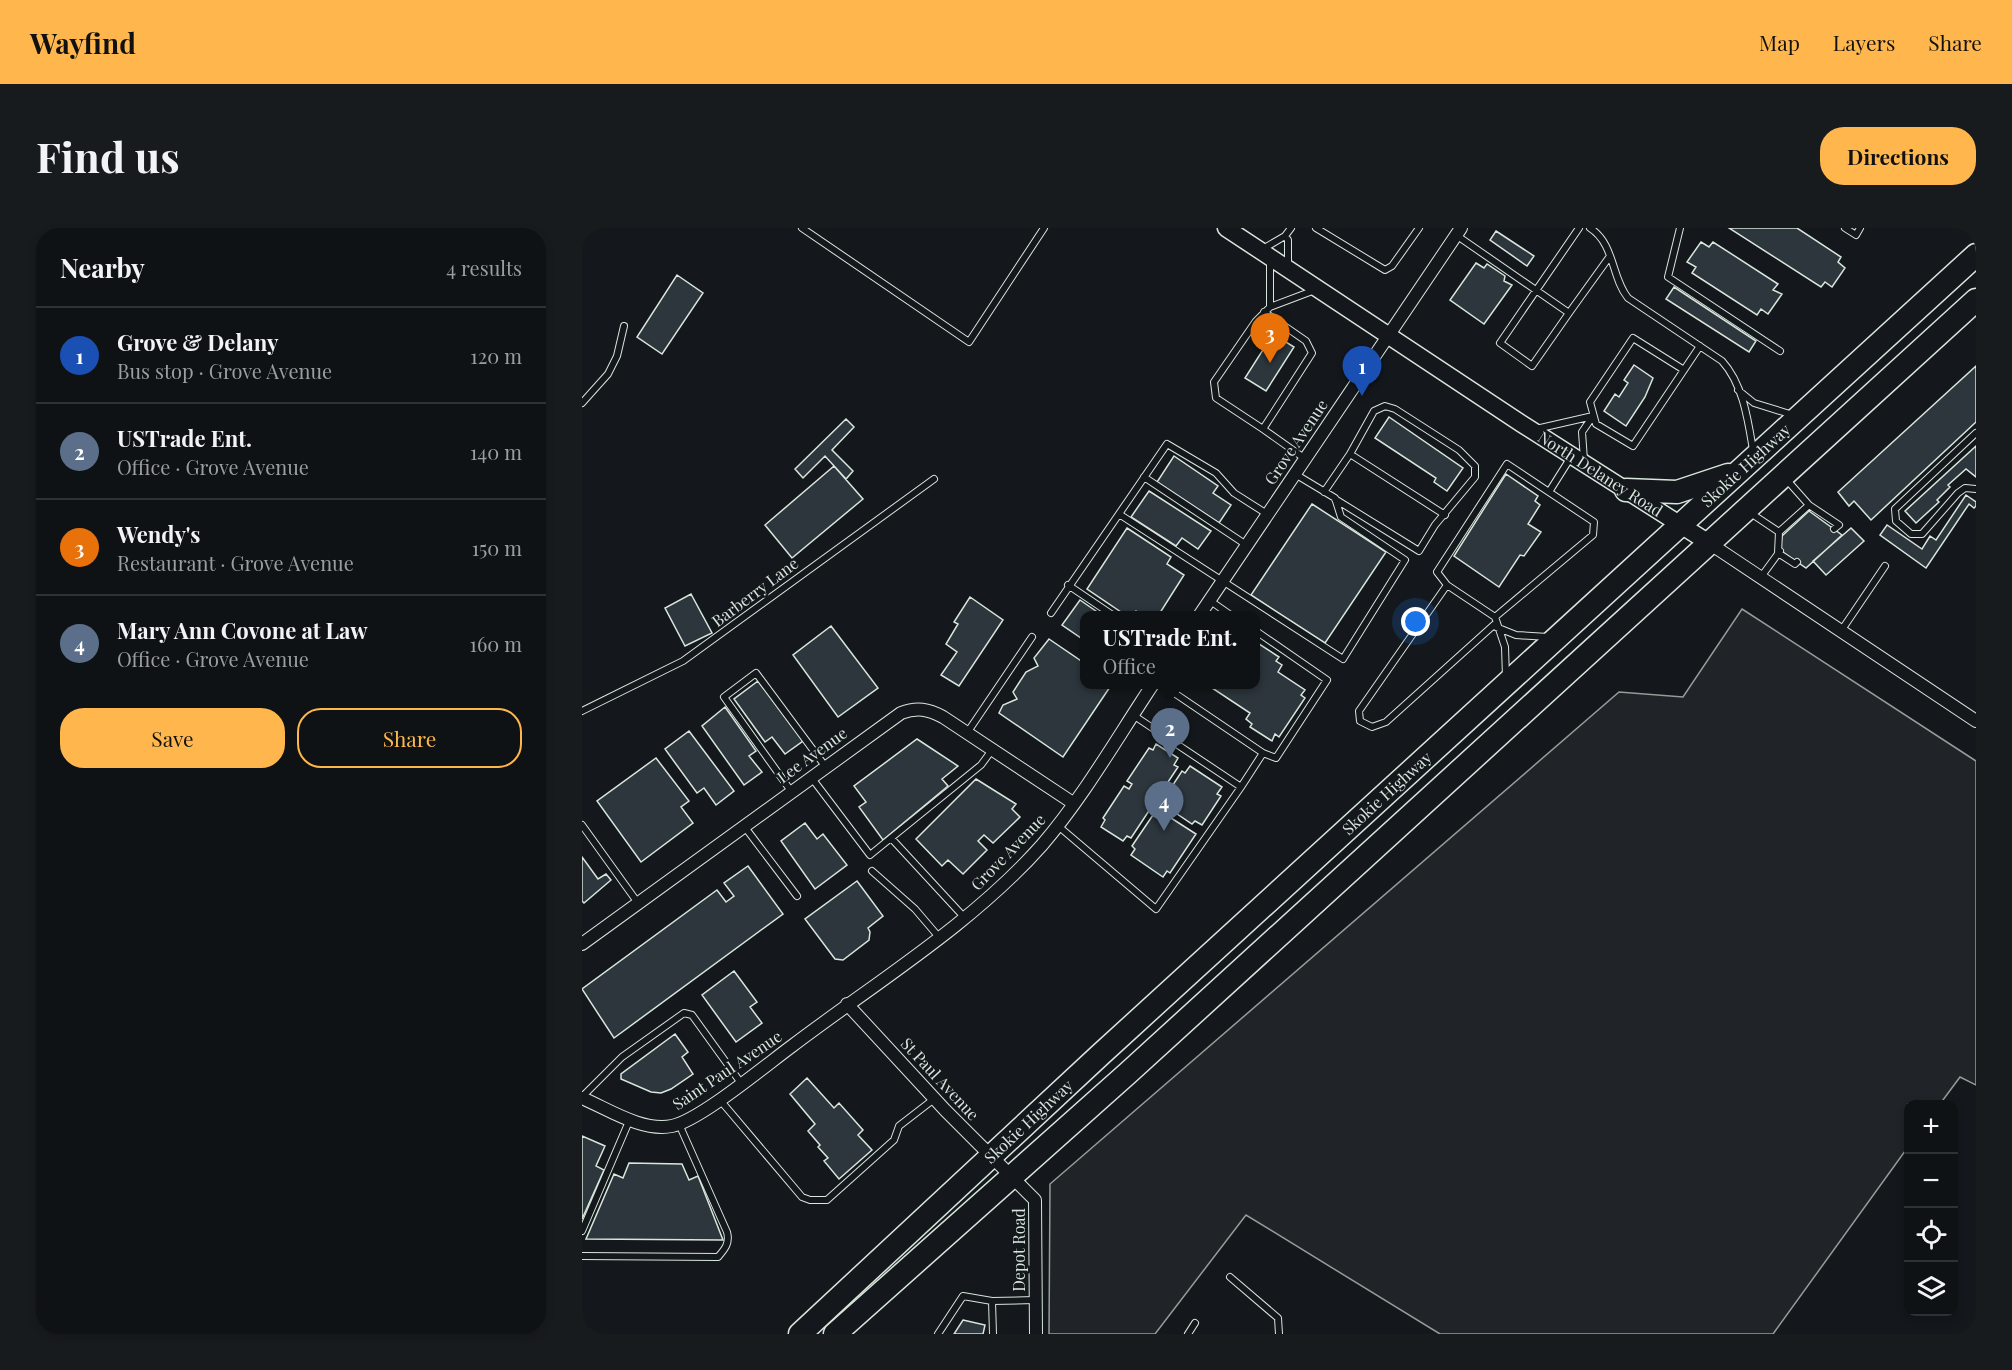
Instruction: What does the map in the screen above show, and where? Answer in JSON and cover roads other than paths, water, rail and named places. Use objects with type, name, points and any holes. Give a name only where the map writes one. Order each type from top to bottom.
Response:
[{"type":"highway","name":"Skokie Highway","points":[[800,1334],[991,1156],[1976,255]]},
{"type":"highway","name":"Skokie Highway","points":[[836,1334],[1128,1073],[1976,300]]},
{"type":"highway","points":[[1626,490],[1677,492],[1748,464]]},
{"type":"street","name":"North Delaney Road","points":[[1226,228],[1532,430],[1709,543],[1976,722]]},
{"type":"street","name":"Grove Avenue","points":[[1202,611],[1245,543],[1459,231]]},
{"type":"street","name":"Grove Avenue","points":[[847,1004],[964,918],[1034,853],[1073,803],[1150,689]]},
{"type":"street","name":"Lee Avenue","points":[[583,942],[825,766],[901,713],[910,710],[933,712],[1073,803]]},
{"type":"street","name":"St Paul Avenue","points":[[847,1004],[934,1098],[1011,1176]]},
{"type":"street","name":"Saint Paul Avenue","points":[[582,1098],[630,1119],[658,1127],[688,1121],[847,1004]]},
{"type":"street","name":"Depot Road","points":[[1011,1176],[1035,1200],[1036,1334]]},
{"type":"lane","points":[[802,228],[969,342],[1044,228]]},
{"type":"lane","points":[[1270,307],[1265,254],[1291,228]]},
{"type":"lane","points":[[1316,228],[1385,270],[1392,266],[1419,228]]},
{"type":"lane","points":[[1579,228],[1500,343],[1532,366],[1610,256]]},
{"type":"lane","points":[[1590,228],[1598,233],[1610,256],[1621,290],[1628,298],[1700,346],[1730,370],[1746,411],[1748,464]]},
{"type":"lane","points":[[1680,228],[1668,277],[1780,351]]},
{"type":"lane","points":[[1845,228],[1856,235],[1860,228]]},
{"type":"lane","points":[[1459,231],[1569,313]]},
{"type":"lane","points":[[1285,236],[1288,240],[1288,269]]},
{"type":"lane","points":[[1304,458],[1216,399],[1214,382],[1264,312],[1270,307],[1318,289]]},
{"type":"lane","points":[[1263,429],[1312,353],[1306,341],[1264,312]]},
{"type":"lane","points":[[582,403],[608,374],[617,356],[618,342],[624,326]]},
{"type":"lane","points":[[1684,370],[1634,338],[1590,402],[1596,424],[1633,446],[1684,370],[1700,346]]},
{"type":"lane","points":[[1738,389],[1754,403],[1800,416]]},
{"type":"lane","points":[[1294,473],[1324,492],[1335,498],[1419,551],[1475,477],[1475,466],[1460,450],[1404,415],[1384,406],[1374,411],[1350,454],[1324,492]]},
{"type":"lane","points":[[1532,430],[1593,416]]},
{"type":"lane","points":[[1549,492],[1578,459],[1582,432],[1593,416]]},
{"type":"lane","points":[[1976,433],[1895,509],[1896,521],[1911,534],[1922,534],[1965,488],[1976,489]]},
{"type":"lane","points":[[1051,613],[1068,585],[1167,444],[1216,473],[1234,493],[1267,514]]},
{"type":"lane","points":[[1350,454],[1446,515]]},
{"type":"lane","points":[[1447,585],[1359,711],[1360,721],[1372,727],[1386,722],[1496,622],[1593,534],[1594,522],[1508,464],[1437,572],[1447,585],[1496,622],[1516,635],[1556,638]]},
{"type":"lane","points":[[1783,476],[1820,515],[1839,525],[1834,529]]},
{"type":"lane","points":[[1144,477],[1245,543]]},
{"type":"lane","name":"Barberry Lane","points":[[582,711],[625,692],[700,650],[782,587],[934,479]]},
{"type":"lane","points":[[1119,514],[1343,659],[1405,560],[1341,517],[1335,498]]},
{"type":"lane","points":[[1779,532],[1809,505]]},
{"type":"lane","points":[[1746,510],[1779,532]]},
{"type":"lane","points":[[1761,578],[1780,551],[1779,532]]},
{"type":"lane","points":[[1780,551],[1795,564],[1797,562]]},
{"type":"lane","points":[[1840,631],[1885,566]]},
{"type":"lane","points":[[1068,585],[1108,611]]},
{"type":"lane","points":[[1209,600],[1226,611]]},
{"type":"lane","points":[[1496,622],[1505,647],[1506,684]]},
{"type":"lane","points":[[1168,689],[1263,753],[1276,758],[1327,680],[1260,634]]},
{"type":"lane","points":[[967,733],[1032,637]]},
{"type":"lane","points":[[791,791],[724,697],[756,673],[825,766]]},
{"type":"lane","points":[[1133,715],[1241,787]]},
{"type":"lane","points":[[811,777],[870,855],[981,765],[992,750]]},
{"type":"lane","points":[[1057,825],[1156,909],[1263,753]]},
{"type":"lane","points":[[582,825],[638,903]]},
{"type":"lane","points":[[744,825],[797,896]]},
{"type":"lane","points":[[891,838],[964,918]]},
{"type":"lane","points":[[872,871],[915,909],[939,936]]},
{"type":"lane","points":[[582,1098],[622,1057],[684,1012],[692,1015],[741,1083]]},
{"type":"lane","points":[[719,1098],[802,1197],[810,1200],[827,1200],[894,1140],[899,1126],[934,1098]]},
{"type":"lane","points":[[582,1231],[630,1119]]},
{"type":"lane","points":[[582,1256],[718,1257],[726,1248],[729,1239],[727,1232],[679,1124]]},
{"type":"lane","points":[[1230,1277],[1278,1318],[1279,1334]]},
{"type":"lane","points":[[938,1334],[963,1296],[992,1300],[1036,1300]]},
{"type":"lane","points":[[992,1300],[993,1334]]},
{"type":"lane","points":[[1188,1334],[1195,1323]]},
{"type":"place","name":"Wendy's","points":[[1270,363]]},
{"type":"place","name":"Grove & Delany","points":[[1362,396]]},
{"type":"place","name":"USTrade Ent.","points":[[1170,758]]},
{"type":"place","name":"Mary Ann Covone at Law","points":[[1164,831]]}]
